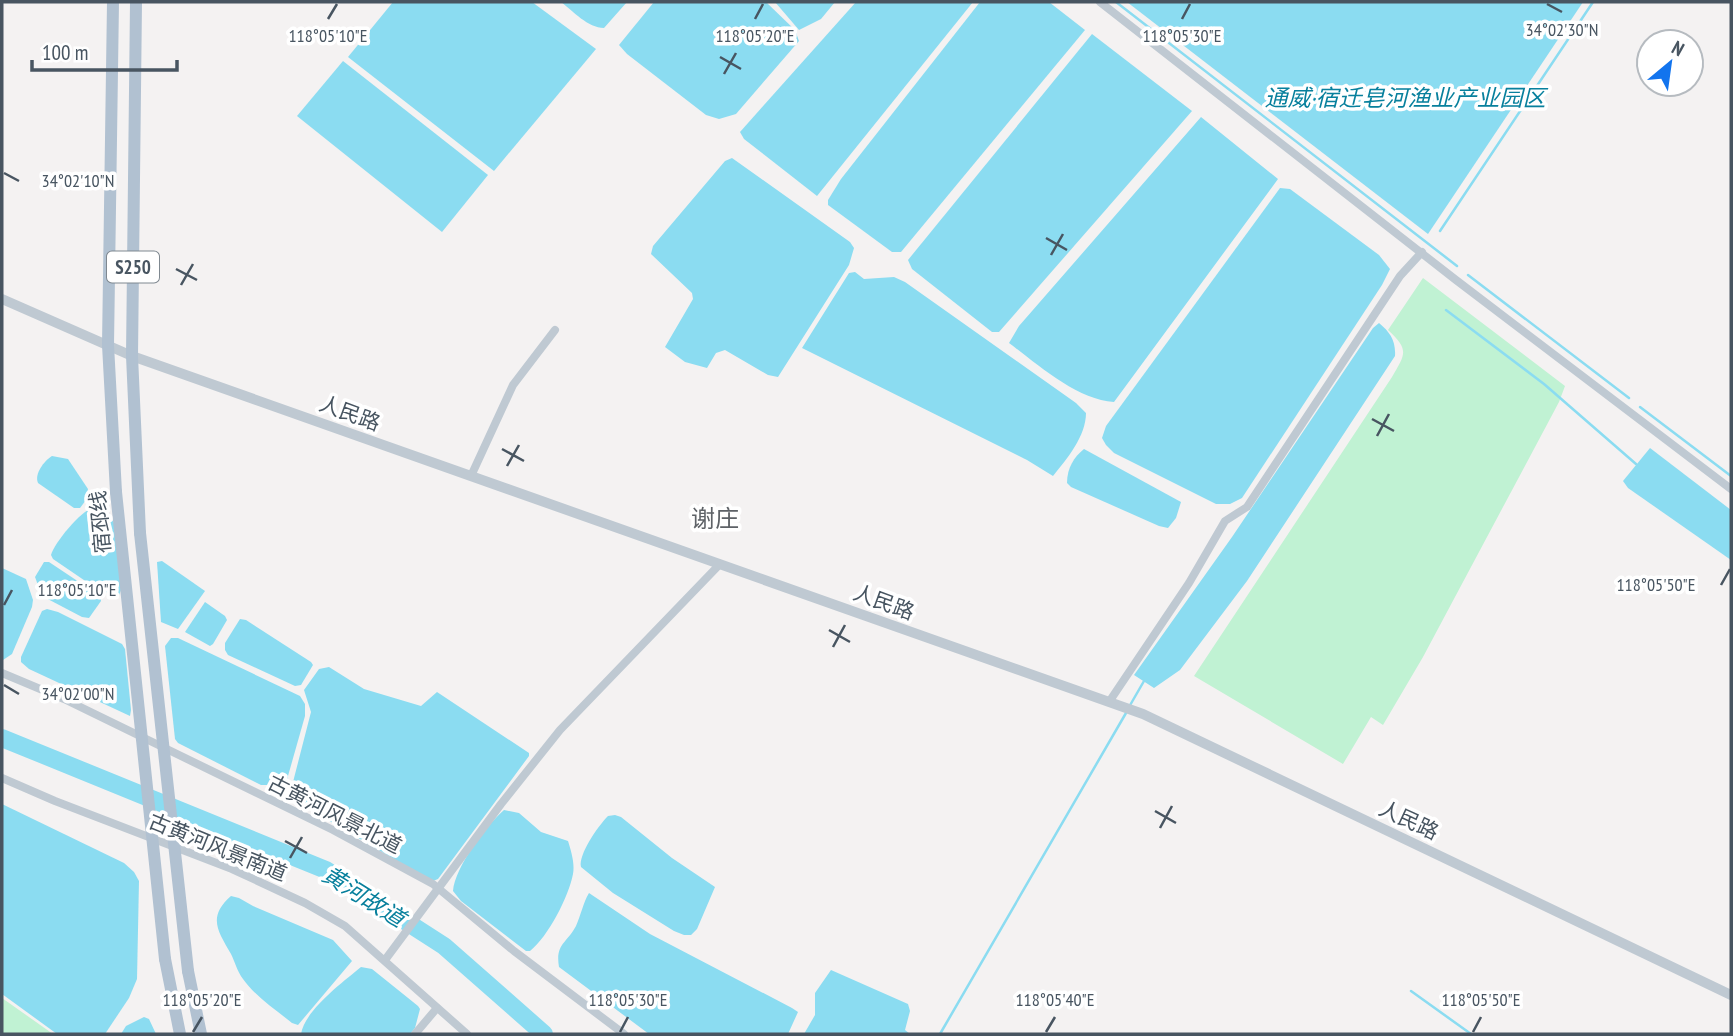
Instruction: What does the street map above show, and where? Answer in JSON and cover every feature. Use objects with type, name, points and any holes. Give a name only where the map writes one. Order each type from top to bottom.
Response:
[{"type":"main road","name":"宿邳线","points":[[113,2],[107,345],[116,492],[165,960],[180,1034]]},
{"type":"main road","name":"宿邳线","points":[[136,2],[132,356],[140,533],[188,971],[201,1034]]},
{"type":"street","points":[[1100,2],[1731,489]]},
{"type":"street","points":[[1108,702],[1189,583],[1226,521],[1247,507],[1399,276],[1422,252]]},
{"type":"street","name":"人民路","points":[[2,299],[132,356],[1128,709],[1731,995]]},
{"type":"street","points":[[471,476],[513,385],[555,330]]},
{"type":"street","points":[[387,957],[560,730],[720,564]]},
{"type":"street","name":"古黄河风景北道","points":[[2,673],[64,699],[333,830],[435,892],[624,1034]]},
{"type":"street","name":"古黄河风景南道","points":[[2,778],[232,869],[305,902],[345,926],[387,957],[467,1034]]},
{"type":"street","points":[[415,1034],[438,1007]]},
{"type":"green space","points":[[1423,278],[1565,386],[1559,402],[1423,657],[1383,725],[1371,717],[1343,764],[1194,676],[1397,369],[1402,357],[1402,347],[1388,330]]},
{"type":"green space","points":[[2,998],[53,1034],[2,1034]]},
{"type":"water","points":[[393,2],[532,2],[596,49],[494,171],[348,57]]},
{"type":"water","points":[[561,2],[627,2],[604,28],[587,22]]},
{"type":"water","points":[[654,2],[766,2],[795,30],[799,41],[736,114],[719,119],[706,115],[619,45]]},
{"type":"water","points":[[775,2],[835,2],[821,19],[799,30]]},
{"type":"water","points":[[856,2],[973,2],[817,196],[744,139],[740,132]]},
{"type":"water","points":[[980,2],[1049,2],[1085,30],[901,252],[892,252],[828,205],[828,200],[841,179]]},
{"type":"water","name":"通威·宿迁皂河渔业产业园区","points":[[1127,2],[1583,2],[1428,234]]},
{"type":"water","points":[[1092,34],[1192,111],[999,332],[992,332],[912,269],[908,260]]},
{"type":"water","points":[[343,61],[488,175],[442,232],[297,116]]},
{"type":"water","points":[[1201,117],[1278,179],[1114,402],[1086,395],[1058,380],[1009,343],[1019,326]]},
{"type":"water","points":[[732,158],[850,242],[854,248],[849,265],[778,377],[768,375],[725,350],[716,353],[707,368],[685,362],[665,347],[693,299],[692,293],[651,254],[653,246],[725,161]]},
{"type":"water","points":[[1280,188],[1290,189],[1379,255],[1390,269],[1242,498],[1230,504],[1216,504],[1114,453],[1102,438],[1106,426]]},
{"type":"water","points":[[855,272],[864,279],[894,277],[905,282],[1076,403],[1086,413],[1079,439],[1053,476],[1027,460],[802,348],[849,273]]},
{"type":"water","points":[[1379,323],[1392,337],[1395,356],[1247,581],[1180,670],[1154,688],[1134,675],[1232,537],[1373,328]]},
{"type":"water","points":[[1650,448],[1731,510],[1731,560],[1628,488],[1623,481]]},
{"type":"water","points":[[1084,449],[1181,502],[1176,518],[1168,528],[1071,487],[1067,483],[1070,468],[1074,459]]},
{"type":"water","points":[[52,456],[68,459],[88,489],[86,500],[80,508],[74,508],[38,483],[37,476],[41,468]]},
{"type":"water","points":[[92,508],[109,516],[114,523],[121,590],[119,595],[100,591],[51,555],[68,528]]},
{"type":"water","points":[[162,561],[205,591],[178,629],[161,622],[157,562]]},
{"type":"water","points":[[44,562],[49,562],[100,596],[101,601],[89,618],[42,596],[35,577]]},
{"type":"water","points":[[2,568],[26,579],[33,600],[12,654],[3,660]]},
{"type":"water","points":[[205,602],[227,620],[210,646],[185,632]]},
{"type":"water","points":[[47,609],[122,644],[125,649],[130,716],[29,669],[21,662],[42,611]]},
{"type":"water","points":[[240,619],[246,620],[311,662],[313,665],[301,685],[295,686],[228,655],[225,643]]},
{"type":"water","points":[[171,638],[178,638],[300,696],[305,704],[305,716],[286,783],[261,785],[178,743],[175,739],[165,646]]},
{"type":"water","points":[[329,667],[364,689],[421,706],[437,692],[529,753],[438,879],[433,881],[426,878],[299,803],[293,796],[293,782],[311,712],[304,690],[319,669]]},
{"type":"water","points":[[2,804],[124,863],[139,881],[137,979],[129,998],[105,1034],[57,1034],[2,994]]},
{"type":"water","points":[[504,810],[519,813],[541,832],[568,841],[572,857],[573,874],[562,904],[544,936],[530,951],[526,951],[461,901],[453,891],[459,870],[472,848]]},
{"type":"water","points":[[615,815],[715,887],[697,929],[691,935],[674,931],[613,893],[581,867],[583,855],[594,833],[608,816]]},
{"type":"water","points":[[589,893],[650,934],[798,1012],[788,1034],[649,1034],[559,967],[560,948],[576,926]]},
{"type":"water","points":[[231,896],[333,940],[352,961],[298,1025],[260,997],[239,973],[217,924],[219,911]]},
{"type":"water","points":[[361,967],[372,969],[418,1006],[420,1009],[415,1028],[410,1034],[301,1034],[317,1006]]},
{"type":"water","points":[[831,970],[908,1004],[910,1011],[905,1030],[910,1034],[804,1034],[815,1015],[815,993]]},
{"type":"water","points":[[144,1017],[149,1019],[156,1034],[121,1034],[126,1026]]},
{"type":"waterway","points":[[1116,2],[1457,266]]},
{"type":"waterway","points":[[1440,231],[1593,2]]},
{"type":"waterway","points":[[1468,275],[1629,398]]},
{"type":"waterway","points":[[1446,310],[1544,384],[1636,464]]},
{"type":"waterway","points":[[1640,407],[1731,476]]},
{"type":"waterway","points":[[1129,707],[1144,681]]},
{"type":"waterway","points":[[940,1034],[1126,713]]},
{"type":"waterway","name":"黄河故道","points":[[2,738],[326,870],[444,946],[544,1034]]},
{"type":"waterway","points":[[1411,991],[1471,1034]]},
{"type":"district","name":"谢庄","points":[[715,518]]}]
